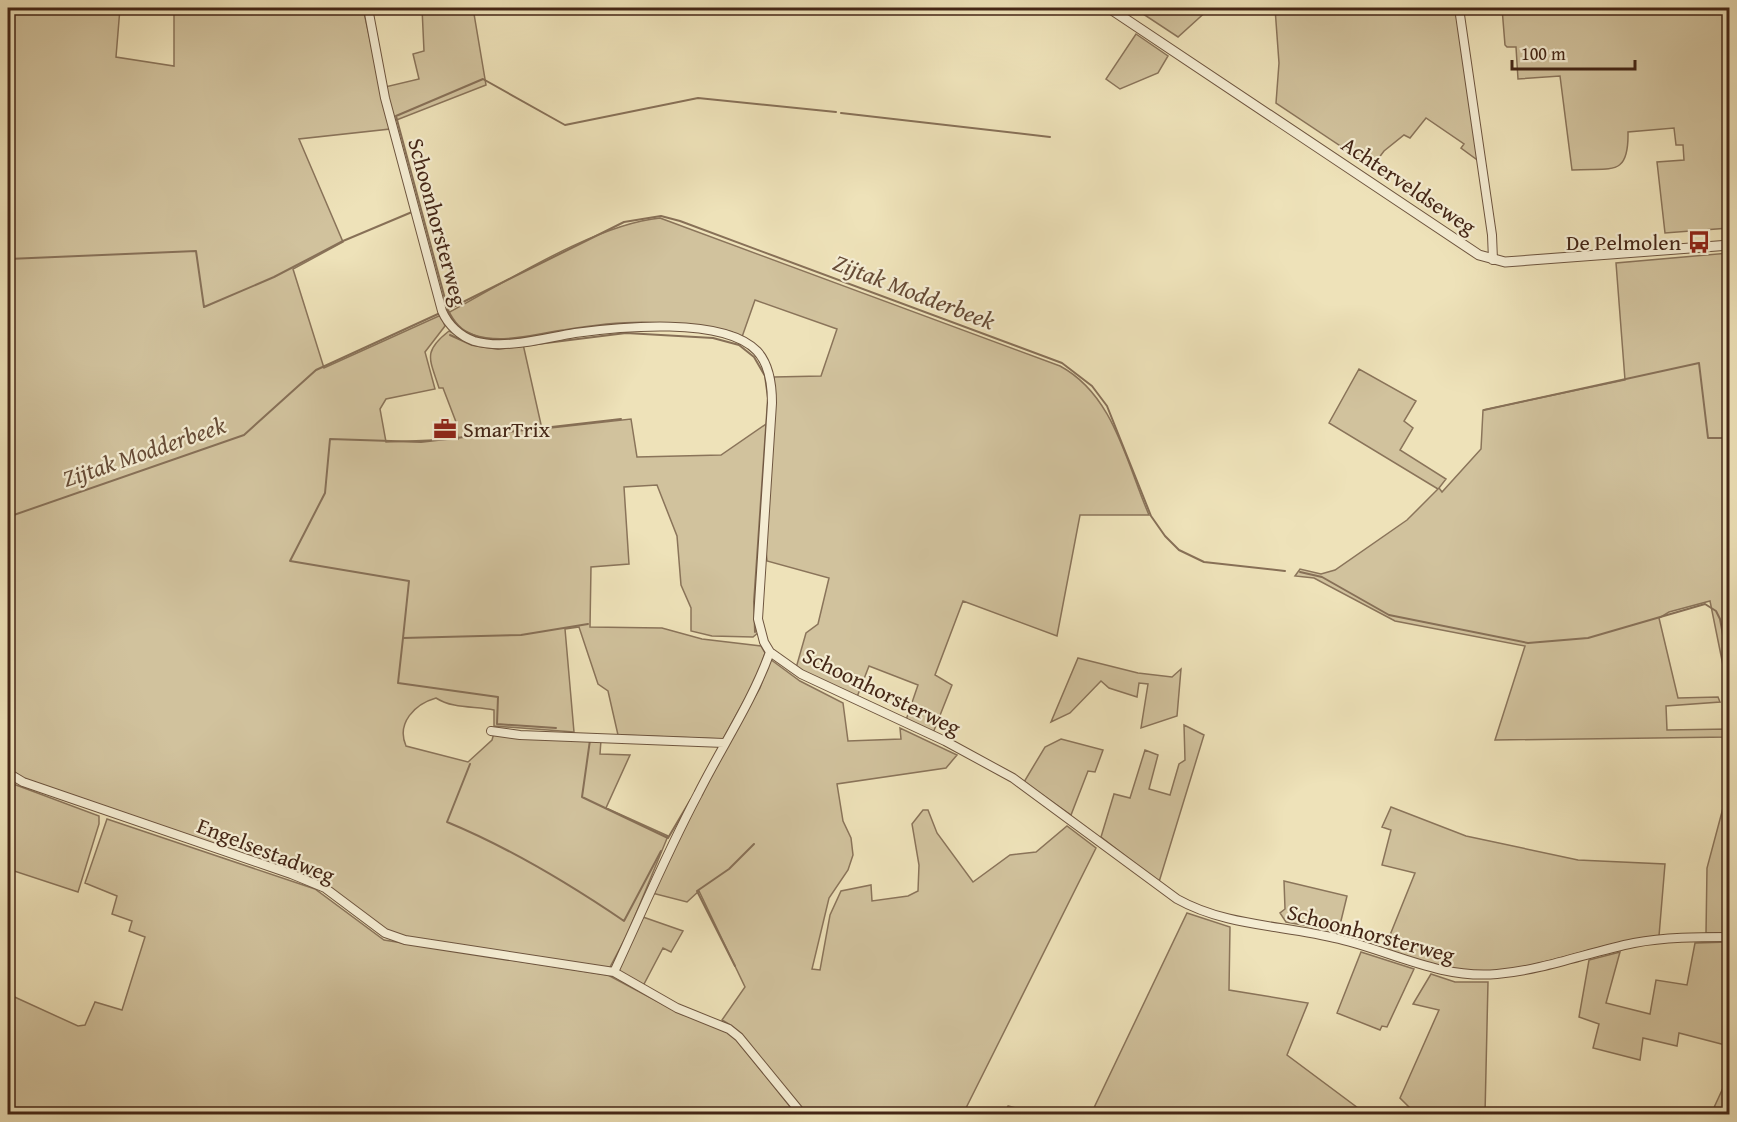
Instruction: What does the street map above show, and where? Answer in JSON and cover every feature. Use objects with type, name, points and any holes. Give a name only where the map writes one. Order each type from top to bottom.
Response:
[{"type":"street","name":"Schoonhorsterweg","points":[[368,8],[385,98],[442,310],[454,328],[475,341],[501,343],[612,328],[700,330],[744,342],[762,359],[770,379],[772,403],[758,619],[764,642],[770,652],[801,674],[945,741],[1013,778],[1178,899],[1199,911],[1229,919],[1341,939],[1422,966],[1471,976],[1501,974],[1546,965],[1637,942],[1730,937]]},
{"type":"street","name":"Achterveldseweg","points":[[1108,8],[1479,255],[1505,262],[1730,245]]},
{"type":"street","points":[[1459,8],[1492,235],[1493,260]]},
{"type":"street","points":[[614,972],[661,865],[724,743],[757,687],[770,652]]},
{"type":"street","points":[[491,731],[520,735],[724,743]]},
{"type":"street","name":"Engelsestadweg","points":[[8,773],[44,789],[325,888],[385,933],[405,940],[614,972],[677,1008],[729,1029],[739,1037],[802,1114]]},
{"type":"shaded area","points":[[8,8],[120,8],[116,57],[174,66],[174,8],[363,8],[390,129],[299,139],[343,242],[293,269],[324,368],[441,315],[445,326],[425,352],[435,389],[386,399],[380,409],[386,442],[458,439],[456,422],[443,388],[439,388],[430,356],[440,338],[449,331],[471,341],[523,344],[542,429],[631,419],[637,457],[721,455],[769,422],[759,632],[753,637],[712,636],[691,631],[691,608],[681,585],[677,536],[657,485],[624,487],[629,564],[591,567],[590,627],[662,628],[702,639],[761,646],[765,653],[759,673],[723,739],[618,735],[608,691],[598,684],[579,627],[565,629],[574,732],[494,726],[494,710],[457,706],[436,698],[421,705],[406,722],[404,738],[406,746],[468,762],[492,740],[494,733],[601,740],[600,754],[630,755],[606,808],[668,836],[628,933],[609,969],[393,938],[324,884],[308,876],[247,858],[8,775]]},
{"type":"shaded area","points":[[422,8],[473,8],[486,85],[394,121],[385,87],[419,79],[413,54],[424,51]]},
{"type":"shaded area","points":[[1134,8],[1210,8],[1178,37]]},
{"type":"shaded area","points":[[1275,8],[1457,8],[1478,157],[1476,159],[1461,148],[1464,144],[1426,118],[1410,138],[1404,135],[1384,151],[1372,167],[1276,103],[1279,63]]},
{"type":"shaded area","points":[[1502,8],[1729,8],[1729,228],[1665,233],[1657,162],[1684,160],[1683,145],[1676,145],[1674,128],[1628,132],[1625,157],[1615,168],[1572,170],[1560,76],[1518,79],[1516,47],[1505,45]]},
{"type":"shaded area","points":[[1136,34],[1168,56],[1158,73],[1120,89],[1106,79]]},
{"type":"shaded area","points":[[660,218],[1060,366],[1093,394],[1106,412],[1125,452],[1149,515],[1080,515],[1057,636],[963,601],[935,675],[952,685],[933,733],[906,720],[918,685],[869,666],[857,697],[796,668],[806,633],[818,624],[829,578],[767,561],[765,542],[774,377],[821,376],[837,329],[755,300],[742,337],[677,326],[503,341],[485,340],[456,327],[446,314],[579,243],[608,231]]},
{"type":"shaded area","points":[[1729,253],[1729,695],[1710,601],[1669,612],[1659,618],[1678,698],[1718,697],[1720,702],[1666,706],[1667,730],[1729,729],[1729,737],[1495,740],[1525,646],[1395,621],[1314,578],[1295,576],[1300,569],[1321,574],[1335,570],[1407,520],[1438,489],[1329,423],[1359,369],[1416,401],[1404,421],[1413,428],[1400,450],[1446,479],[1439,488],[1442,492],[1481,449],[1483,410],[1625,380],[1616,263]]},
{"type":"shaded area","points":[[1078,658],[1138,673],[1172,677],[1181,669],[1177,716],[1141,728],[1148,684],[1139,683],[1137,697],[1109,688],[1101,681],[1070,713],[1051,722]]},
{"type":"shaded area","points":[[770,659],[800,681],[843,703],[848,741],[901,739],[900,728],[957,755],[946,768],[837,784],[843,821],[851,838],[853,855],[848,870],[829,898],[812,969],[820,970],[830,915],[841,891],[871,885],[872,901],[908,896],[918,891],[919,865],[912,824],[923,810],[928,810],[937,833],[973,882],[1010,855],[1036,852],[1067,826],[1096,848],[964,1112],[967,1114],[804,1114],[740,1035],[722,1020],[745,987],[699,891],[687,902],[652,893],[723,751],[760,688]]},
{"type":"shaded area","points":[[1184,725],[1204,735],[1159,882],[1101,837],[1114,794],[1130,798],[1145,750],[1158,755],[1149,789],[1170,795],[1179,764],[1185,760]]},
{"type":"shaded area","points":[[1061,739],[1103,750],[1095,772],[1088,771],[1071,815],[1024,782],[1045,747]]},
{"type":"shaded area","points":[[8,782],[99,816],[99,824],[78,892],[8,869]]},
{"type":"shaded area","points":[[1391,807],[1466,836],[1578,860],[1665,864],[1659,936],[1610,945],[1538,964],[1489,972],[1456,972],[1384,950],[1415,873],[1382,865],[1391,830],[1382,827]]},
{"type":"shaded area","points":[[1723,808],[1730,810],[1729,933],[1706,933],[1707,868]]},
{"type":"shaded area","points":[[107,819],[315,889],[384,940],[608,975],[681,1014],[718,1026],[732,1034],[796,1114],[8,1114],[8,994],[78,1026],[85,1025],[95,1002],[122,1010],[145,937],[129,931],[132,921],[112,914],[117,896],[85,883]]},
{"type":"shaded area","points":[[1284,881],[1347,896],[1339,929],[1336,931],[1286,922],[1280,913],[1285,909]]},
{"type":"shaded area","points":[[1187,913],[1230,927],[1229,990],[1308,1003],[1287,1055],[1366,1114],[1091,1114]]},
{"type":"shaded area","points":[[643,917],[683,931],[671,952],[663,948],[643,986],[620,973],[619,967]]},
{"type":"shaded area","points":[[1729,942],[1729,1046],[1679,1033],[1677,1046],[1643,1038],[1640,1060],[1593,1048],[1599,1024],[1579,1017],[1589,960],[1620,952],[1606,1003],[1650,1014],[1656,980],[1687,985],[1695,943]]},
{"type":"shaded area","points":[[1361,952],[1414,969],[1387,1027],[1382,1026],[1380,1030],[1337,1013]]},
{"type":"shaded area","points":[[1431,974],[1455,982],[1488,982],[1485,1114],[1416,1114],[1400,1098],[1439,1010],[1413,1004]]},
{"type":"shaded area","points":[[1729,1075],[1729,1114],[1711,1114]]},
{"type":"shaded area","points":[[1008,1106],[1041,1114],[1003,1114]]},
{"type":"waterway","points":[[657,323],[599,325],[507,339],[484,338],[461,328],[448,310],[396,116],[483,79],[565,125],[698,98],[836,112]]},
{"type":"waterway","points":[[841,113],[1050,137]]},
{"type":"waterway","points":[[8,259],[196,251],[204,307],[274,277],[343,241],[412,212]]},
{"type":"waterway","name":"Zijtak Modderbeek","points":[[447,310],[624,222],[661,216],[680,221],[1062,363],[1092,386],[1107,406],[1151,516],[1165,536],[1179,550],[1204,562],[1285,571]]},
{"type":"waterway","name":"Zijtak Modderbeek","points":[[8,517],[244,435],[316,370],[438,314]]},
{"type":"waterway","points":[[725,331],[732,332]]},
{"type":"waterway","points":[[450,335],[472,345],[498,349],[626,333],[713,338],[739,345],[754,357],[765,376],[768,398],[754,602],[755,632]]},
{"type":"waterway","points":[[1484,410],[1699,363],[1708,438],[1730,438]]},
{"type":"waterway","points":[[588,624],[521,635],[403,638],[409,581],[290,561],[325,493],[330,439],[421,442],[621,419]]},
{"type":"waterway","name":"Zijtak Modderbeek","points":[[1300,572],[1322,577],[1389,615],[1528,643],[1588,638],[1705,604],[1716,611],[1720,619],[1730,672]]},
{"type":"waterway","points":[[403,638],[398,683],[498,697],[497,724],[556,728]]},
{"type":"waterway","points":[[590,740],[582,797],[668,838],[691,799]]},
{"type":"waterway","points":[[470,764],[447,822],[538,867],[624,921],[661,851]]},
{"type":"waterway","points":[[735,966],[697,891],[729,869],[754,844]]},
{"type":"place","name":"De Pelmolen","points":[[1699,242]]},
{"type":"place","name":"SmarTrix","points":[[445,429]]}]
